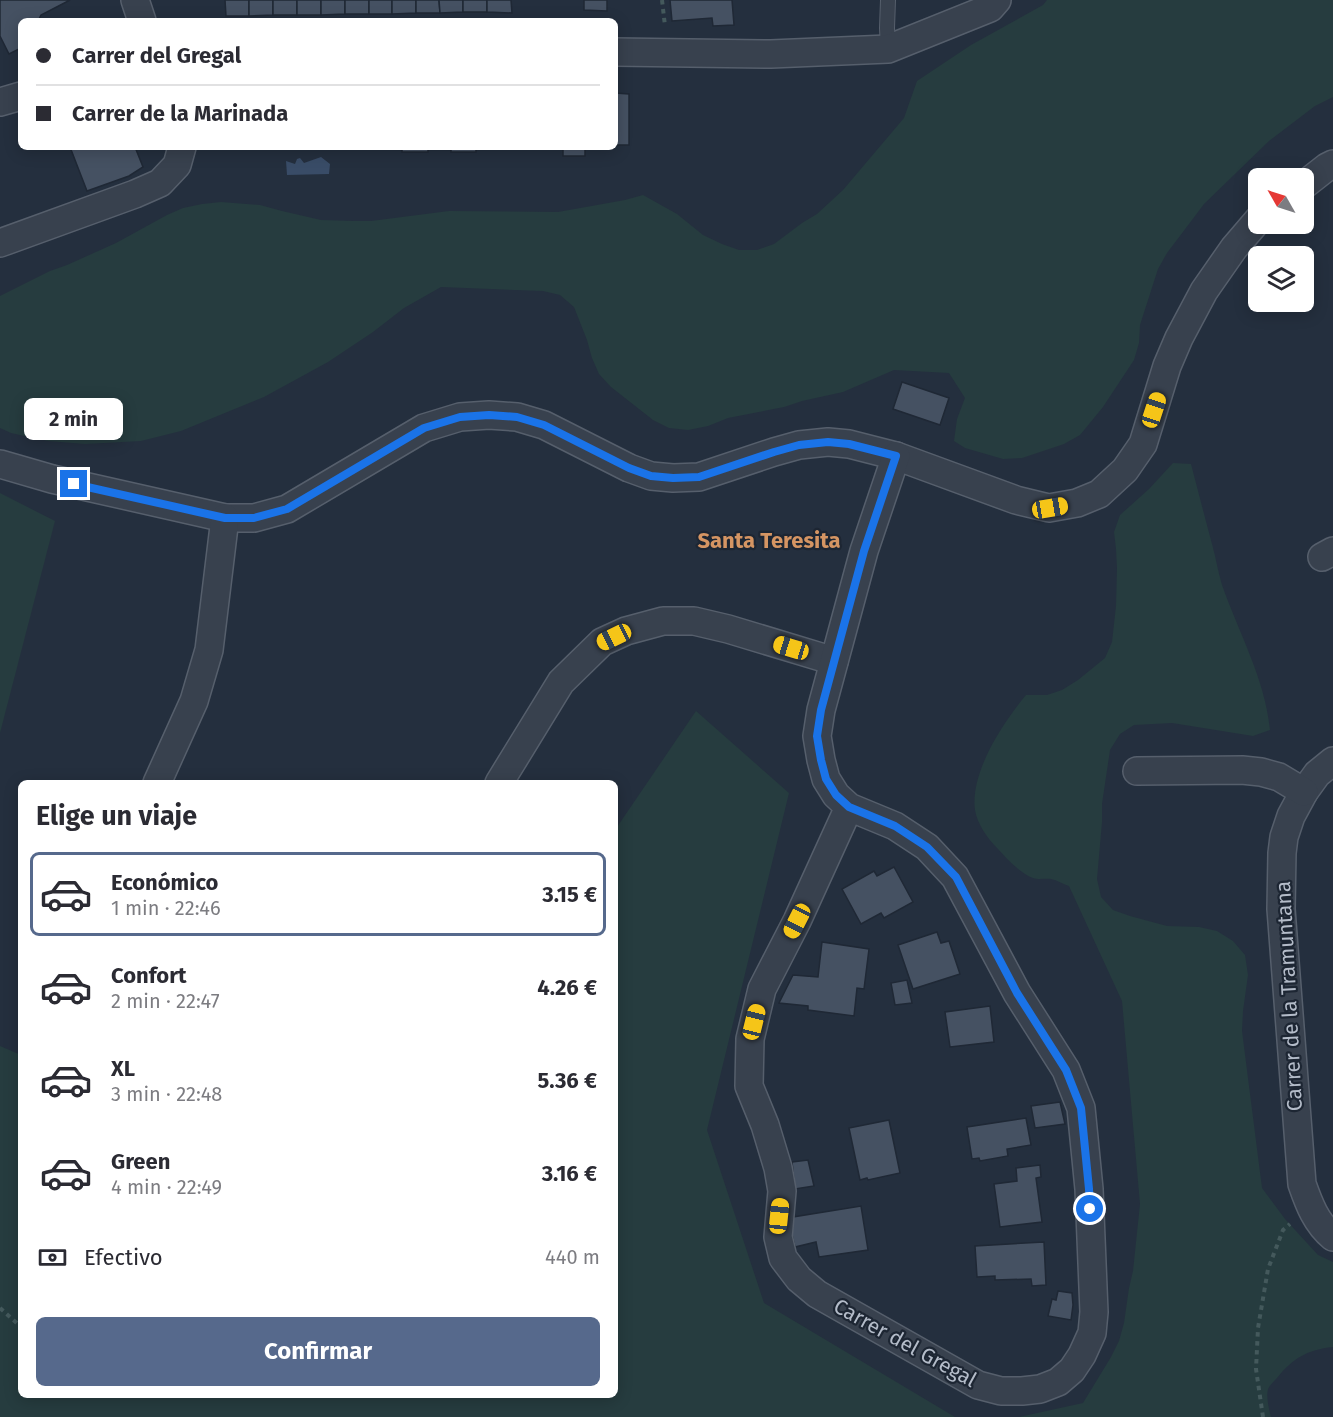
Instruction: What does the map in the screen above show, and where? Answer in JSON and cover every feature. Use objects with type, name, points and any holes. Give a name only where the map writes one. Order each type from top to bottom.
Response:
[{"type":"street","points":[[135,0],[141,18]]},
{"type":"street","points":[[618,52],[771,54],[888,49],[990,8],[997,0]]},
{"type":"street","points":[[0,102],[18,97]]},
{"type":"street","points":[[0,243],[160,183],[177,165],[181,150]]},
{"type":"street","points":[[1314,178],[1333,164]]},
{"type":"street","points":[[0,464],[52,479],[225,518],[254,518],[287,509],[424,428],[460,417],[489,415],[517,417],[544,425],[629,468],[651,476],[699,477],[799,445],[828,442],[849,444],[896,456],[1016,500],[1050,508],[1077,503],[1099,494],[1125,470],[1143,444],[1167,366],[1179,338],[1204,291],[1248,232]]},
{"type":"street","name":"Carrer del Gregal","points":[[849,807],[797,921],[762,989],[750,1039],[749,1086],[765,1125],[778,1168],[782,1191],[778,1237],[783,1258],[799,1279],[817,1294],[978,1385],[1001,1391],[1040,1389],[1058,1382],[1072,1370],[1092,1334],[1094,1312],[1089,1189],[1081,1108],[1066,1070],[1017,993],[956,877],[927,847],[895,826],[849,807],[836,795],[826,779],[817,736],[821,710],[864,551],[896,456]]},
{"type":"street","points":[[158,780],[194,701],[209,650],[225,518]]},
{"type":"street","points":[[501,780],[561,682],[602,642],[626,631],[663,621],[694,621],[834,661]]},
{"type":"street","name":"Carrer de la Tramuntana","points":[[1333,761],[1317,774],[1291,816],[1284,837],[1282,853],[1281,909],[1302,1184],[1316,1218],[1333,1237]]},
{"type":"street","points":[[1137,771],[1242,770],[1261,772],[1279,777],[1304,792]]},
{"type":"lane","points":[[888,0],[888,49]]},
{"type":"path","points":[[662,0],[665,26]]},
{"type":"path","points":[[1263,1417],[1256,1369],[1258,1328],[1268,1269],[1282,1230],[1312,1210]]},
{"type":"path","points":[[0,1308],[18,1324]]},
{"type":"green space","points":[[1047,0],[1333,0],[1333,97],[1315,106],[1269,141],[1204,204],[1167,253],[1158,269],[1140,325],[1139,343],[1134,360],[1103,407],[1080,435],[1064,444],[1022,458],[1003,459],[965,448],[954,441],[957,419],[965,398],[949,373],[894,370],[843,392],[728,418],[708,426],[688,430],[669,428],[653,420],[611,387],[599,374],[574,307],[560,295],[543,291],[441,287],[404,308],[328,362],[264,397],[181,431],[141,441],[85,444],[48,441],[11,433],[0,428],[0,296],[50,271],[116,243],[183,208],[221,202],[260,205],[321,220],[371,221],[449,211],[558,212],[643,195],[677,214],[703,235],[739,250],[757,250],[774,244],[817,214],[843,190],[904,118],[917,81],[971,45],[1043,5]]},
{"type":"green space","points":[[1173,463],[1191,464],[1222,585],[1257,674],[1270,730],[1253,736],[1172,723],[1134,725],[1120,734],[1110,750],[1102,804],[1097,879],[1101,897],[1113,910],[1167,926],[1199,927],[1217,931],[1233,941],[1245,955],[1248,975],[1242,1031],[1262,1188],[1285,1219],[1318,1255],[1333,1262],[1333,1347],[1301,1356],[1272,1383],[1267,1396],[1271,1417],[1019,1417],[1083,1403],[1111,1357],[1124,1323],[1133,1271],[1140,1204],[1122,1001],[1069,886],[1056,880],[1033,878],[1023,873],[1010,861],[990,841],[981,826],[975,810],[975,795],[983,764],[990,749],[1026,695],[1047,695],[1062,690],[1105,658],[1112,642],[1116,606],[1117,568],[1114,532],[1120,515]]},
{"type":"green space","points":[[0,493],[55,521],[0,733]]},
{"type":"green space","points":[[696,711],[789,793],[707,1130],[764,1303],[955,1417],[0,1417],[0,1046],[18,1054],[18,1398],[618,1398],[618,826]]},
{"type":"water","points":[[321,157],[330,164],[329,174],[287,175],[286,161],[295,164],[300,158],[304,163]]},
{"type":"building","points":[[0,0],[70,0],[41,15],[40,18],[18,18],[18,50],[9,54],[0,36]]},
{"type":"building","points":[[225,0],[249,0],[249,16],[226,16]]},
{"type":"building","points":[[249,0],[273,0],[273,15],[249,16]]},
{"type":"building","points":[[273,0],[297,0],[297,15],[273,15]]},
{"type":"building","points":[[297,0],[321,0],[321,15],[297,15]]},
{"type":"building","points":[[321,0],[345,0],[345,14],[321,15]]},
{"type":"building","points":[[345,0],[369,0],[369,14],[345,14]]},
{"type":"building","points":[[369,0],[392,0],[392,14],[369,14]]},
{"type":"building","points":[[392,0],[416,0],[416,13],[392,14]]},
{"type":"building","points":[[416,0],[439,0],[440,13],[416,13]]},
{"type":"building","points":[[439,0],[463,0],[463,12],[440,13]]},
{"type":"building","points":[[463,0],[487,0],[487,12],[463,12]]},
{"type":"building","points":[[487,0],[511,0],[512,13],[487,12]]},
{"type":"building","points":[[584,0],[607,0],[607,11],[584,10]]},
{"type":"building","points":[[670,0],[732,0],[734,25],[713,26],[712,18],[672,21]]},
{"type":"building","points":[[618,93],[629,94],[629,145],[618,145]]},
{"type":"building","points":[[71,150],[136,150],[143,167],[129,176],[87,191]]},
{"type":"building","points":[[402,150],[428,150],[428,152],[402,152]]},
{"type":"building","points":[[451,150],[476,150],[476,152],[451,152]]},
{"type":"building","points":[[563,150],[585,150],[585,156],[563,156]]},
{"type":"building","points":[[902,382],[949,398],[940,425],[893,409]]},
{"type":"building","points":[[894,867],[913,902],[884,918],[881,913],[861,924],[842,889],[874,871],[877,876]]},
{"type":"building","points":[[937,932],[941,943],[949,941],[960,974],[913,989],[898,945]]},
{"type":"building","points":[[822,942],[869,949],[864,989],[857,988],[854,1016],[808,1010],[808,1006],[779,1003],[793,975],[818,977]]},
{"type":"building","points":[[907,980],[912,1003],[895,1005],[891,983]]},
{"type":"building","points":[[990,1006],[994,1042],[950,1047],[945,1012]]},
{"type":"building","points":[[1060,1102],[1065,1124],[1035,1128],[1031,1106]]},
{"type":"building","points":[[1026,1118],[1031,1145],[1007,1149],[1008,1156],[980,1161],[979,1158],[972,1159],[967,1127]]},
{"type":"building","points":[[889,1120],[900,1173],[860,1180],[849,1128]]},
{"type":"building","points":[[808,1160],[814,1186],[795,1189],[792,1162]]},
{"type":"building","points":[[1040,1165],[1041,1177],[1036,1178],[1042,1222],[1000,1227],[994,1184],[1017,1181],[1016,1168]]},
{"type":"building","points":[[861,1206],[868,1250],[819,1257],[816,1242],[795,1247],[792,1235],[793,1217]]},
{"type":"building","points":[[1044,1242],[1046,1285],[1032,1286],[1031,1279],[995,1280],[995,1276],[977,1277],[975,1246]]},
{"type":"building","points":[[1058,1291],[1072,1293],[1071,1320],[1048,1316],[1052,1299],[1056,1300]]},
{"type":"district","name":"Santa Teresita","points":[[769,540]]},
{"type":"route","points":[[74,484],[225,518],[254,518],[287,509],[424,428],[460,417],[489,415],[517,417],[544,425],[629,468],[651,476],[699,477],[799,445],[828,442],[849,444],[896,456],[864,551],[821,710],[817,736],[821,760],[826,779],[836,795],[849,807],[895,826],[927,847],[956,877],[1017,993],[1066,1070],[1081,1108],[1090,1209]]}]
